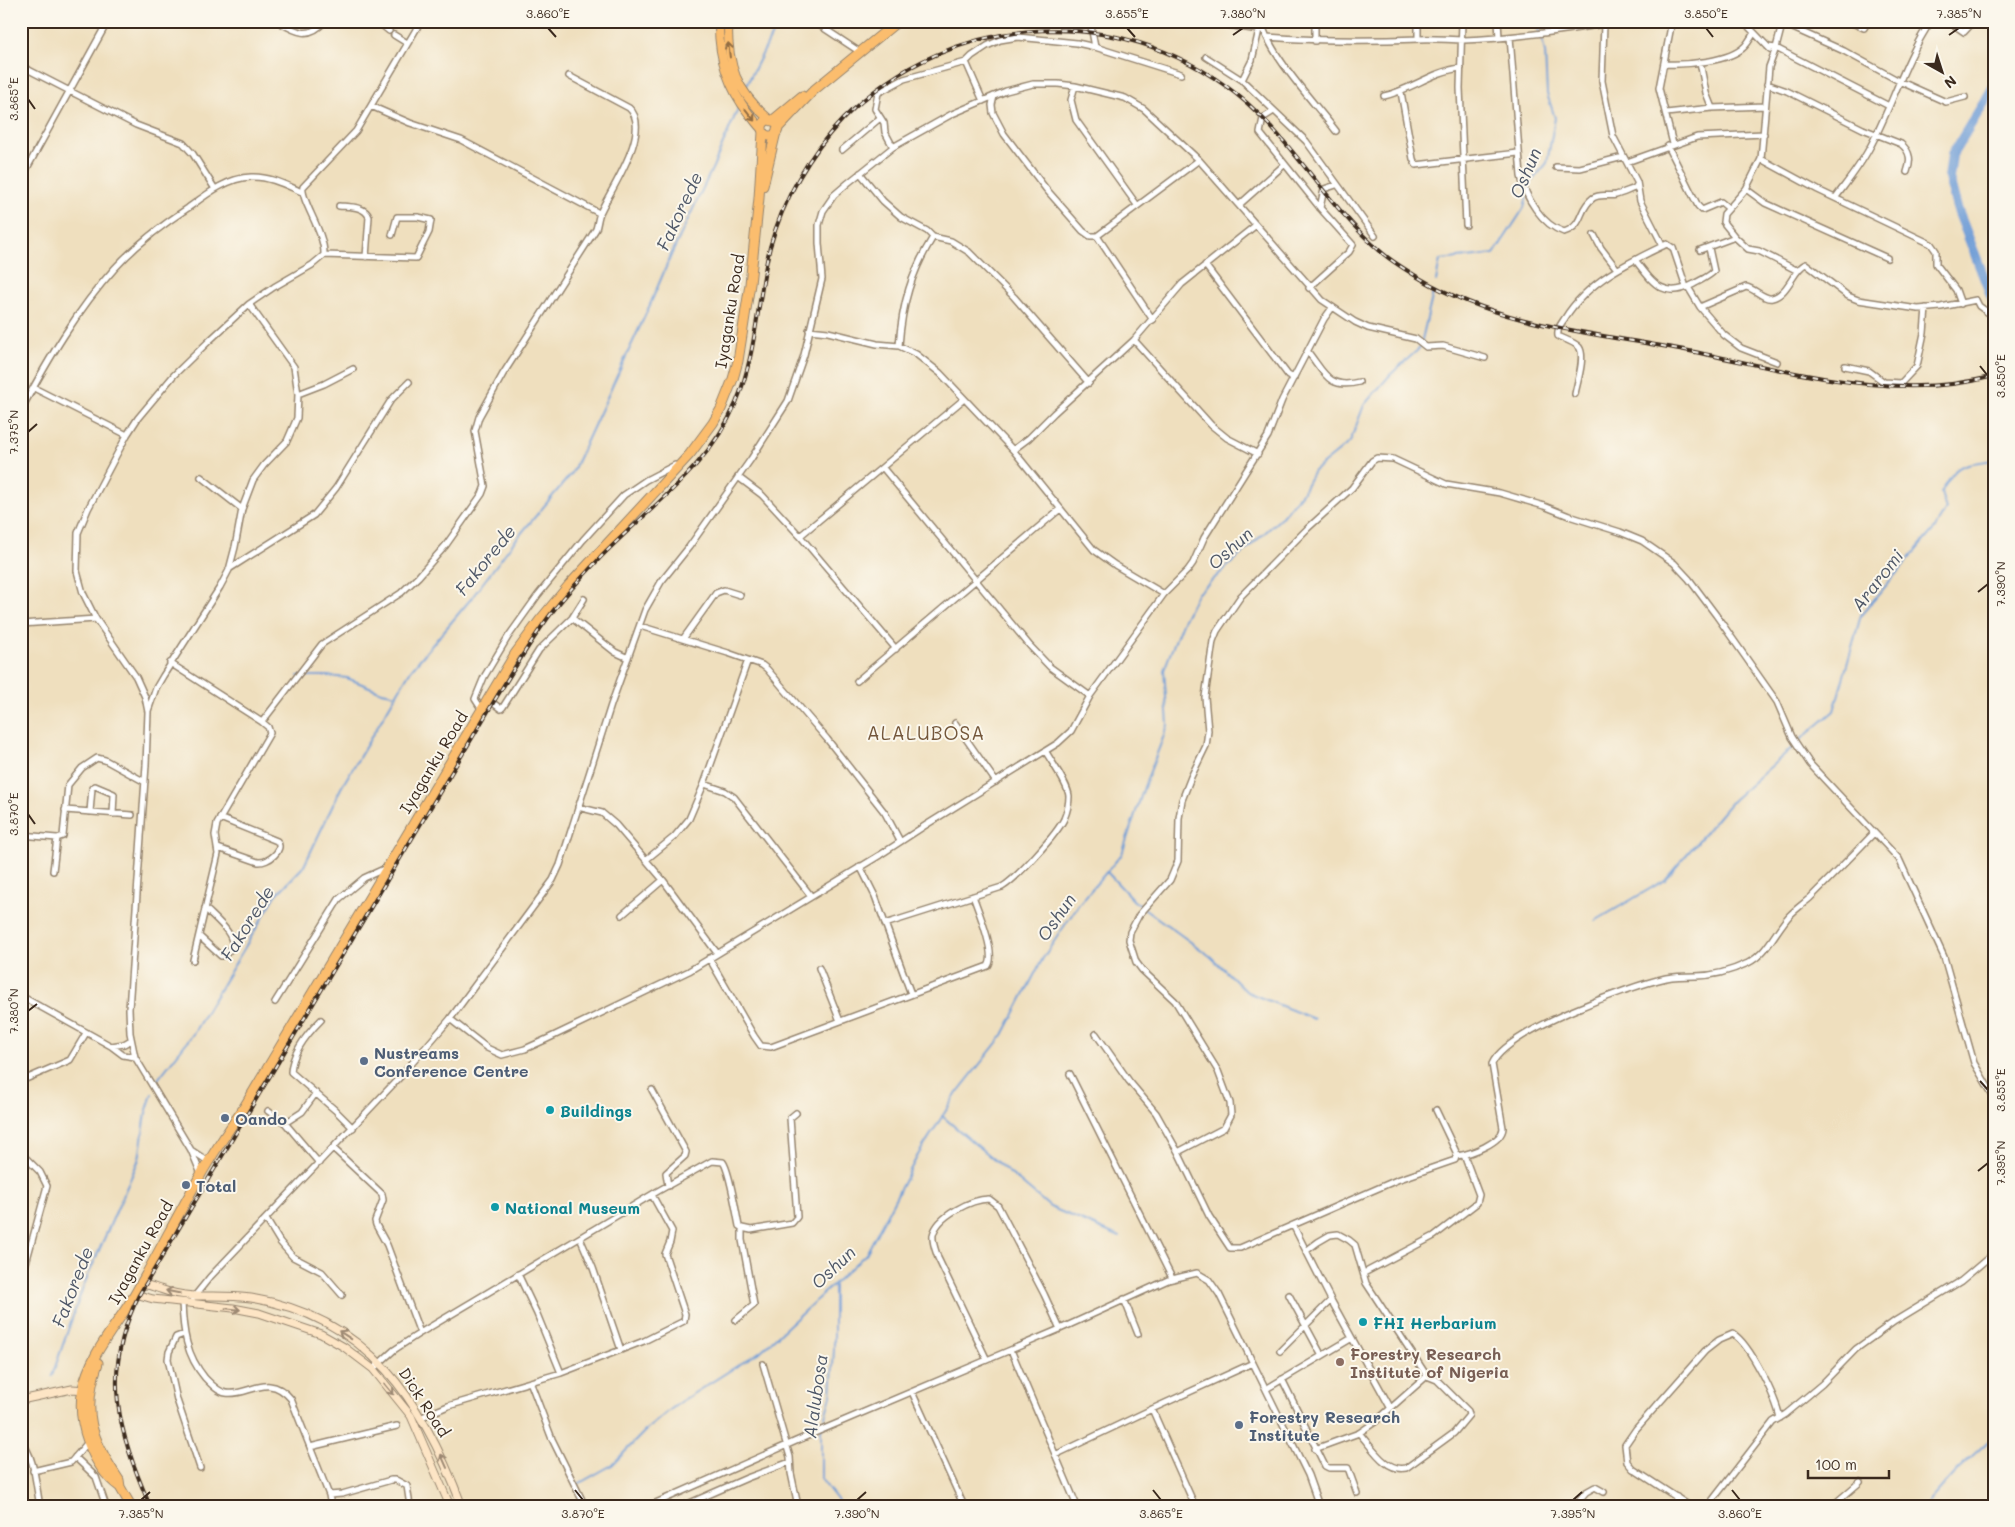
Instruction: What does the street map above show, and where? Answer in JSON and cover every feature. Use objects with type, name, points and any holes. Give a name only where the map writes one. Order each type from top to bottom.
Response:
[{"type":"highway","points":[[814,90],[801,96],[771,120],[764,123],[763,130],[771,135],[777,131],[814,90],[898,21]]},
{"type":"highway","points":[[771,120],[776,123],[777,131]]},
{"type":"highway","name":"Iyaganku Road","points":[[131,1506],[120,1487],[119,1480],[108,1470],[91,1440],[86,1390],[102,1346],[139,1287],[201,1174],[243,1109],[515,654],[552,604],[678,467],[713,423],[733,379],[738,361],[750,284],[759,198],[763,130]]},
{"type":"highway","name":"Iyaganku Road","points":[[759,198],[768,172],[777,131]]},
{"type":"main road","points":[[719,21],[722,58],[728,80],[740,102],[763,130]]},
{"type":"main road","points":[[728,21],[728,54],[736,80],[748,99],[771,120]]},
{"type":"main road","name":"Dick Road","points":[[139,1287],[145,1284],[163,1290],[194,1296],[243,1297],[288,1308],[333,1327],[354,1341],[381,1363],[407,1394],[422,1417],[441,1454],[462,1506]]},
{"type":"main road","name":"Dick Road","points":[[133,1297],[140,1296],[152,1300],[233,1308],[259,1313],[321,1334],[344,1347],[372,1369],[411,1416],[450,1506]]},
{"type":"main road","points":[[21,1400],[72,1389],[86,1390]]},
{"type":"street","points":[[21,179],[108,21]]},
{"type":"street","points":[[277,21],[294,31],[306,33],[314,32],[325,21]]},
{"type":"street","points":[[377,21],[389,31]]},
{"type":"street","points":[[302,192],[306,183],[356,131],[421,21]]},
{"type":"street","points":[[814,21],[860,52]]},
{"type":"street","points":[[1090,21],[1095,47]]},
{"type":"street","points":[[1203,21],[1261,30],[1294,79],[1336,131]]},
{"type":"street","points":[[1242,80],[1252,60],[1261,30],[1261,21]]},
{"type":"street","points":[[1314,21],[1315,41]]},
{"type":"street","points":[[1418,21],[1418,39]]},
{"type":"street","points":[[1462,21],[1463,40],[1460,88],[1466,225]]},
{"type":"street","points":[[1498,21],[1499,38]]},
{"type":"street","points":[[1567,21],[1569,29]]},
{"type":"street","points":[[1267,37],[1315,41],[1463,40],[1510,37],[1622,21]]},
{"type":"street","points":[[1672,21],[1659,88],[1666,113],[1670,145],[1698,206],[1702,210],[1721,202],[1728,208]]},
{"type":"street","points":[[1738,21],[1743,22],[1768,47],[1775,51],[1889,106]]},
{"type":"street","points":[[1848,21],[1864,28],[1868,21]]},
{"type":"street","points":[[1836,197],[1861,162],[1877,134],[1917,42],[1931,21]]},
{"type":"street","points":[[1948,21],[1964,32],[1974,21]]},
{"type":"street","points":[[1965,97],[1946,102],[1899,81],[1844,50],[1783,22],[1769,67],[1761,159],[1746,189],[1724,214],[1724,222],[1735,237],[1748,249],[1759,251],[1796,270],[1806,264],[1853,299],[1909,308],[1961,304],[1976,300],[1979,306],[1994,317]]},
{"type":"street","points":[[1604,24],[1602,81],[1612,136],[1638,182],[1640,201],[1663,246]]},
{"type":"street","points":[[1665,64],[1700,62],[1737,52],[1744,47],[1754,33]]},
{"type":"street","points":[[394,35],[407,44]]},
{"type":"street","points":[[893,147],[884,132],[884,123],[875,109],[878,93],[904,79],[966,62],[987,46],[1000,40],[1018,37],[1095,47],[1181,74]]},
{"type":"street","points":[[1510,37],[1518,153],[1524,190],[1551,225],[1564,232],[1577,225],[1584,206],[1595,197],[1603,194],[1614,195],[1635,188],[1637,185]]},
{"type":"street","points":[[1206,57],[1242,80],[1306,142],[1375,236]]},
{"type":"street","points":[[966,62],[983,101]]},
{"type":"street","points":[[1700,62],[1706,93],[1712,108]]},
{"type":"street","points":[[21,66],[146,130],[183,144],[193,154],[215,189]]},
{"type":"street","points":[[1384,96],[1401,92],[1444,72],[1461,68]]},
{"type":"street","points":[[262,722],[322,644],[401,593],[418,578],[446,545],[475,504],[485,486],[475,431],[479,417],[503,374],[592,236],[600,213],[628,157],[637,129],[637,122],[629,108],[569,76]]},
{"type":"street","points":[[190,1304],[194,1296],[391,1088],[450,1019],[553,880],[560,865],[645,610],[653,595],[738,477],[788,402],[804,355],[822,279],[819,225],[823,211],[834,195],[893,147],[952,114],[994,96],[1033,84],[1075,86],[1125,98],[1137,104],[1160,122],[1200,160],[1309,288],[1332,308],[1368,328],[1416,340],[1419,344],[1426,347],[1440,345],[1485,358]]},
{"type":"street","points":[[1767,84],[1787,91],[1862,129],[1906,148],[1910,156],[1907,172]]},
{"type":"street","points":[[1075,86],[1072,100],[1076,120],[1137,205]]},
{"type":"street","points":[[1401,92],[1415,164],[1464,161],[1518,153]]},
{"type":"street","points":[[994,96],[993,113],[1004,134],[1046,189],[1083,231],[1090,236],[1097,236],[1200,160]]},
{"type":"street","points":[[371,106],[410,123],[461,140],[600,213]]},
{"type":"street","points":[[1666,113],[1712,108],[1765,106]]},
{"type":"street","points":[[1274,111],[1263,118],[1260,133],[1284,165],[1353,245],[1349,252],[1309,288]]},
{"type":"street","points":[[842,150],[880,118]]},
{"type":"street","points":[[1556,167],[1580,168],[1625,160],[1697,137],[1764,134]]},
{"type":"street","points":[[1761,159],[1818,190],[1931,244],[1936,251],[1936,264],[1956,290],[1961,304]]},
{"type":"street","points":[[1239,205],[1284,165]]},
{"type":"street","points":[[860,173],[892,210],[933,237],[951,241],[960,246],[984,266],[1020,303],[1089,383]]},
{"type":"street","points":[[22,406],[77,316],[116,266],[162,225],[215,189],[230,182],[253,177],[276,181],[302,192],[320,233],[324,255]]},
{"type":"street","points":[[1320,208],[1324,189],[1336,185]]},
{"type":"street","points":[[1746,189],[1765,203],[1887,258]]},
{"type":"street","points":[[339,206],[364,209],[368,213],[366,257]]},
{"type":"street","points":[[201,1174],[191,1150],[135,1057],[131,1040],[129,1009],[148,712],[145,697],[136,678],[96,619],[79,583],[77,542],[82,522],[126,435],[179,370],[249,304],[312,265],[324,255],[416,258],[429,232],[431,220],[418,217],[397,217],[392,235]]},
{"type":"street","points":[[1013,450],[1029,438],[1134,340],[1182,284],[1256,224]]},
{"type":"street","points":[[1594,235],[1600,248],[1617,269]]},
{"type":"street","points":[[1097,236],[1153,320]]},
{"type":"street","points":[[899,346],[900,330],[910,280],[920,258],[933,237]]},
{"type":"street","points":[[1700,250],[1735,237]]},
{"type":"street","points":[[1575,394],[1582,359],[1581,351],[1578,346],[1558,336],[1558,328],[1576,302],[1601,279],[1667,244],[1673,248],[1687,287],[1700,307],[1724,335],[1738,346],[1777,362]]},
{"type":"street","points":[[1636,261],[1647,276],[1660,288],[1669,291],[1687,287],[1714,271],[1709,248]]},
{"type":"street","points":[[1205,265],[1288,375],[1294,378]]},
{"type":"street","points":[[1700,307],[1746,287],[1768,298],[1773,298],[1790,284],[1800,268]]},
{"type":"street","points":[[148,712],[156,688],[229,570],[242,509],[253,480],[291,436],[297,418],[298,394],[294,366],[249,304]]},
{"type":"street","points":[[450,1019],[497,1054],[507,1054],[525,1049],[681,975],[1058,743],[1070,732],[1090,696],[1164,594],[1194,563],[1204,538],[1268,436],[1294,378],[1324,319],[1332,308]]},
{"type":"street","points":[[1846,366],[1869,371],[1884,382],[1901,383],[1917,366],[1924,333],[1926,308]]},
{"type":"street","points":[[809,330],[828,332],[877,344],[899,346],[927,361],[940,372],[1013,450],[1094,550],[1164,594]]},
{"type":"street","points":[[1134,340],[1221,434],[1258,454]]},
{"type":"street","points":[[1308,352],[1326,376],[1336,383],[1342,385],[1359,382]]},
{"type":"street","points":[[298,394],[324,384],[353,369]]},
{"type":"street","points":[[229,570],[314,515],[336,488],[391,400],[409,382]]},
{"type":"street","points":[[34,388],[126,435]]},
{"type":"street","points":[[800,536],[964,399]]},
{"type":"street","points":[[1178,1152],[1224,1128],[1231,1115],[1230,1103],[1218,1071],[1175,1001],[1142,970],[1136,962],[1129,940],[1130,932],[1139,915],[1170,880],[1178,861],[1179,818],[1182,800],[1191,776],[1206,746],[1208,731],[1205,697],[1213,641],[1217,631],[1240,596],[1308,528],[1352,488],[1368,465],[1377,458],[1393,459],[1446,484],[1500,493],[1620,532],[1642,541],[1674,563],[1689,579],[1716,615],[1777,702],[1792,737],[1810,764],[1899,859],[1937,939],[1950,975],[1974,1063],[1994,1097]]},
{"type":"street","points":[[482,710],[476,699],[478,690],[497,653],[538,595],[583,540],[624,495],[668,468],[674,465],[678,467]]},
{"type":"street","points":[[883,468],[1038,655],[1050,667],[1090,696]]},
{"type":"street","points":[[201,477],[242,509]]},
{"type":"street","points":[[738,477],[762,495],[800,536],[896,649]]},
{"type":"street","points":[[857,681],[1060,508]]},
{"type":"street","points":[[683,639],[716,593],[724,590],[740,595]]},
{"type":"street","points":[[487,701],[501,709],[503,708],[540,650],[572,618],[584,599]]},
{"type":"street","points":[[572,618],[615,652],[628,658]]},
{"type":"street","points":[[21,624],[96,619]]},
{"type":"street","points":[[640,626],[762,665],[777,679],[885,812],[900,841]]},
{"type":"street","points":[[647,859],[684,827],[704,784],[748,660]]},
{"type":"street","points":[[170,664],[262,722],[270,730],[268,740],[220,818],[216,835],[218,848],[193,960]]},
{"type":"street","points":[[955,723],[996,782]]},
{"type":"street","points":[[885,924],[1008,884],[1041,848],[1064,819],[1069,794],[1046,752]]},
{"type":"street","points":[[21,835],[57,838],[64,834],[68,785],[82,768],[98,758],[145,782]]},
{"type":"street","points":[[704,784],[725,791],[734,798],[811,896]]},
{"type":"street","points":[[90,812],[92,788],[95,786],[114,794],[113,814]]},
{"type":"street","points":[[578,807],[593,810],[609,818],[664,880],[717,953]]},
{"type":"street","points":[[65,810],[132,815]]},
{"type":"street","points":[[218,848],[264,863],[279,850],[280,846],[277,841],[220,818]]},
{"type":"street","points":[[1096,1034],[1129,1081],[1152,1107],[1178,1152],[1209,1216],[1230,1248],[1240,1248],[1397,1180],[1455,1160],[1457,1156],[1464,1155],[1489,1144],[1502,1133],[1503,1126],[1492,1064],[1497,1056],[1522,1036],[1548,1022],[1624,990],[1667,978],[1714,974],[1750,962],[1765,949],[1788,916],[1810,898],[1874,833]]},
{"type":"street","points":[[53,871],[57,838]]},
{"type":"street","points":[[860,866],[875,896],[911,994]]},
{"type":"street","points":[[274,1002],[339,899],[364,878],[386,868]]},
{"type":"street","points":[[622,915],[664,880]]},
{"type":"street","points":[[709,958],[761,1046],[772,1047],[988,966],[991,963],[984,927],[974,896]]},
{"type":"street","points":[[198,936],[221,956],[224,956],[232,947],[231,939],[205,908]]},
{"type":"street","points":[[819,968],[840,1021]]},
{"type":"street","points":[[21,996],[111,1046],[123,1055],[135,1057]]},
{"type":"street","points":[[321,1020],[306,1036],[291,1065],[292,1075],[316,1093],[353,1128]]},
{"type":"street","points":[[21,1081],[32,1078],[47,1069],[62,1065],[70,1060],[76,1054],[86,1033]]},
{"type":"street","points":[[111,1046],[124,1044],[131,1040]]},
{"type":"street","points":[[1070,1074],[1172,1278]]},
{"type":"street","points":[[652,1090],[686,1152],[666,1173],[668,1186]]},
{"type":"street","points":[[285,1123],[302,1112],[316,1093]]},
{"type":"street","points":[[1436,1110],[1457,1156]]},
{"type":"street","points":[[268,1111],[285,1123],[319,1163]]},
{"type":"street","points":[[372,1369],[394,1350],[420,1333],[712,1161],[723,1162],[728,1170],[739,1226],[751,1230],[792,1223],[798,1217],[790,1118],[796,1113]]},
{"type":"street","points":[[334,1148],[382,1194],[383,1200],[375,1221],[376,1225],[387,1245],[420,1333]]},
{"type":"street","points":[[191,1150],[209,1162]]},
{"type":"street","points":[[1364,1273],[1434,1236],[1477,1203],[1480,1199],[1479,1193],[1464,1155]]},
{"type":"street","points":[[21,1156],[27,1159],[40,1172],[46,1186],[24,1270]]},
{"type":"street","points":[[422,1417],[448,1406],[531,1384],[560,1374],[622,1350],[680,1324],[686,1318],[665,1254],[672,1231],[652,1195]]},
{"type":"street","points":[[987,1360],[938,1258],[933,1240],[934,1233],[944,1220],[969,1203],[990,1199],[998,1206],[1060,1329]]},
{"type":"street","points":[[266,1219],[280,1242],[293,1257],[322,1272],[342,1296]]},
{"type":"street","points":[[1293,1225],[1331,1300],[1390,1407]]},
{"type":"street","points":[[736,1320],[754,1305],[742,1240],[742,1228]]},
{"type":"street","points":[[1306,1251],[1330,1235],[1338,1234],[1355,1245],[1366,1283],[1427,1376],[1437,1380],[1468,1411],[1469,1415],[1454,1434],[1406,1468],[1390,1467],[1359,1434]]},
{"type":"street","points":[[580,1238],[593,1268],[622,1350]]},
{"type":"street","points":[[1708,1506],[1769,1426],[1822,1384],[1856,1349],[1895,1321],[1961,1280],[1994,1253]]},
{"type":"street","points":[[649,1506],[1060,1329],[1172,1278],[1197,1273],[1212,1283],[1308,1475],[1319,1506]]},
{"type":"street","points":[[518,1274],[538,1314],[560,1374]]},
{"type":"street","points":[[1289,1294],[1322,1356]]},
{"type":"street","points":[[1124,1299],[1138,1334]]},
{"type":"street","points":[[1280,1351],[1331,1300]]},
{"type":"street","points":[[182,1302],[184,1334],[193,1361],[216,1389],[232,1393],[263,1386],[286,1393],[298,1414],[329,1495],[331,1506]]},
{"type":"street","points":[[184,1334],[176,1336],[168,1359],[177,1400],[200,1468]]},
{"type":"street","points":[[1690,1506],[1630,1466],[1626,1456],[1625,1445],[1636,1429],[1705,1351],[1719,1340],[1733,1334],[1744,1343],[1775,1402],[1780,1418]]},
{"type":"street","points":[[1266,1389],[1352,1338]]},
{"type":"street","points":[[1011,1350],[1077,1506]]},
{"type":"street","points":[[1055,1456],[1152,1408],[1253,1363]]},
{"type":"street","points":[[763,1364],[790,1457],[798,1506]]},
{"type":"street","points":[[1315,1449],[1359,1434],[1427,1376]]},
{"type":"street","points":[[1282,1379],[1325,1466],[1329,1468],[1348,1468],[1357,1493]]},
{"type":"street","points":[[531,1384],[552,1439],[585,1506]]},
{"type":"street","points":[[912,1392],[964,1506]]},
{"type":"street","points":[[1152,1408],[1195,1506]]},
{"type":"street","points":[[310,1447],[396,1426]]},
{"type":"street","points":[[33,1471],[65,1464],[75,1457],[91,1440]]},
{"type":"street","points":[[21,1442],[28,1450],[40,1506]]},
{"type":"street","points":[[75,1457],[96,1477],[106,1506]]},
{"type":"street","points":[[683,1506],[747,1478],[790,1462]]},
{"type":"street","points":[[329,1495],[342,1494],[396,1480],[407,1486],[410,1506]]},
{"type":"street","points":[[1832,1506],[1860,1482]]},
{"type":"street","points":[[1574,1506],[1590,1488],[1595,1487],[1604,1492]]},
{"type":"street","points":[[1670,1506],[1677,1497]]},
{"type":"waterway","name":"Fakorede","points":[[745,88],[779,21]]},
{"type":"waterway","name":"Oshun","points":[[1528,192],[1530,183],[1547,163],[1555,118],[1547,94],[1545,52],[1535,21]]},
{"type":"waterway","points":[[1994,86],[1952,155],[1949,178],[1957,208],[1992,298],[1994,298]]},
{"type":"waterway","name":"Fakorede","points":[[155,1083],[193,1034],[276,895],[304,866],[341,788],[411,670],[572,473],[713,167],[740,104]]},
{"type":"waterway","name":"Oshun","points":[[1436,281],[1440,260],[1494,254],[1524,208],[1527,196]]},
{"type":"waterway","name":"Oshun","points":[[578,1484],[612,1465],[648,1428],[680,1402],[761,1351],[866,1254],[918,1155],[957,1093],[1003,1035],[1043,958],[1079,904],[1122,854],[1144,787],[1168,725],[1164,670],[1182,623],[1197,594],[1279,520],[1302,493],[1314,471],[1350,442],[1364,405],[1391,374],[1420,348],[1433,293]]},
{"type":"waterway","name":"Araromi","points":[[1799,741],[1834,711],[1861,615],[1935,528],[1946,509],[1941,493],[1951,475],[1967,464],[1994,460]]},
{"type":"waterway","points":[[298,676],[347,678],[382,692],[397,695]]},
{"type":"waterway","name":"Araromi","points":[[1595,921],[1665,880],[1733,800],[1793,747]]},
{"type":"waterway","points":[[1107,872],[1134,901],[1210,956],[1247,992],[1314,1019]]},
{"type":"waterway","name":"Fakorede","points":[[52,1376],[83,1287],[139,1159],[146,1113],[152,1094]]},
{"type":"waterway","points":[[942,1116],[1050,1207],[1120,1237]]},
{"type":"waterway","name":"Alalubosa","points":[[834,1283],[834,1350],[831,1396],[821,1430],[821,1479],[842,1506]]},
{"type":"waterway","points":[[1925,1506],[1957,1470],[1994,1436]]},
{"type":"railway","points":[[150,1506],[129,1452],[122,1427],[118,1401],[117,1376],[120,1350],[127,1323],[139,1295],[493,703],[537,633],[553,611],[599,559],[693,468],[724,427],[743,384],[753,345],[770,247],[775,229],[790,195],[808,162],[843,119],[887,82],[936,55],[988,38],[1042,30],[1097,33],[1150,46],[1201,70],[1247,103],[1265,120],[1362,234],[1400,266],[1451,295],[1482,307],[1547,325],[1836,380],[1876,385],[1915,386],[1955,384],[1994,376]]},
{"type":"place","name":"Nustreams Conference Centre","points":[[364,1061]]},
{"type":"place","name":"Buildings","points":[[550,1110]]},
{"type":"place","name":"Oando","points":[[225,1118]]},
{"type":"place","name":"Total","points":[[186,1185]]},
{"type":"place","name":"National Museum","points":[[495,1207]]},
{"type":"place","name":"FHI Herbarium","points":[[1363,1322]]},
{"type":"place","name":"Forestry Research Institute of Nigeria","points":[[1340,1362]]},
{"type":"place","name":"Forestry Research Institute","points":[[1239,1425]]},
{"type":"district","name":"ALALUBOSA","points":[[926,732]]}]
